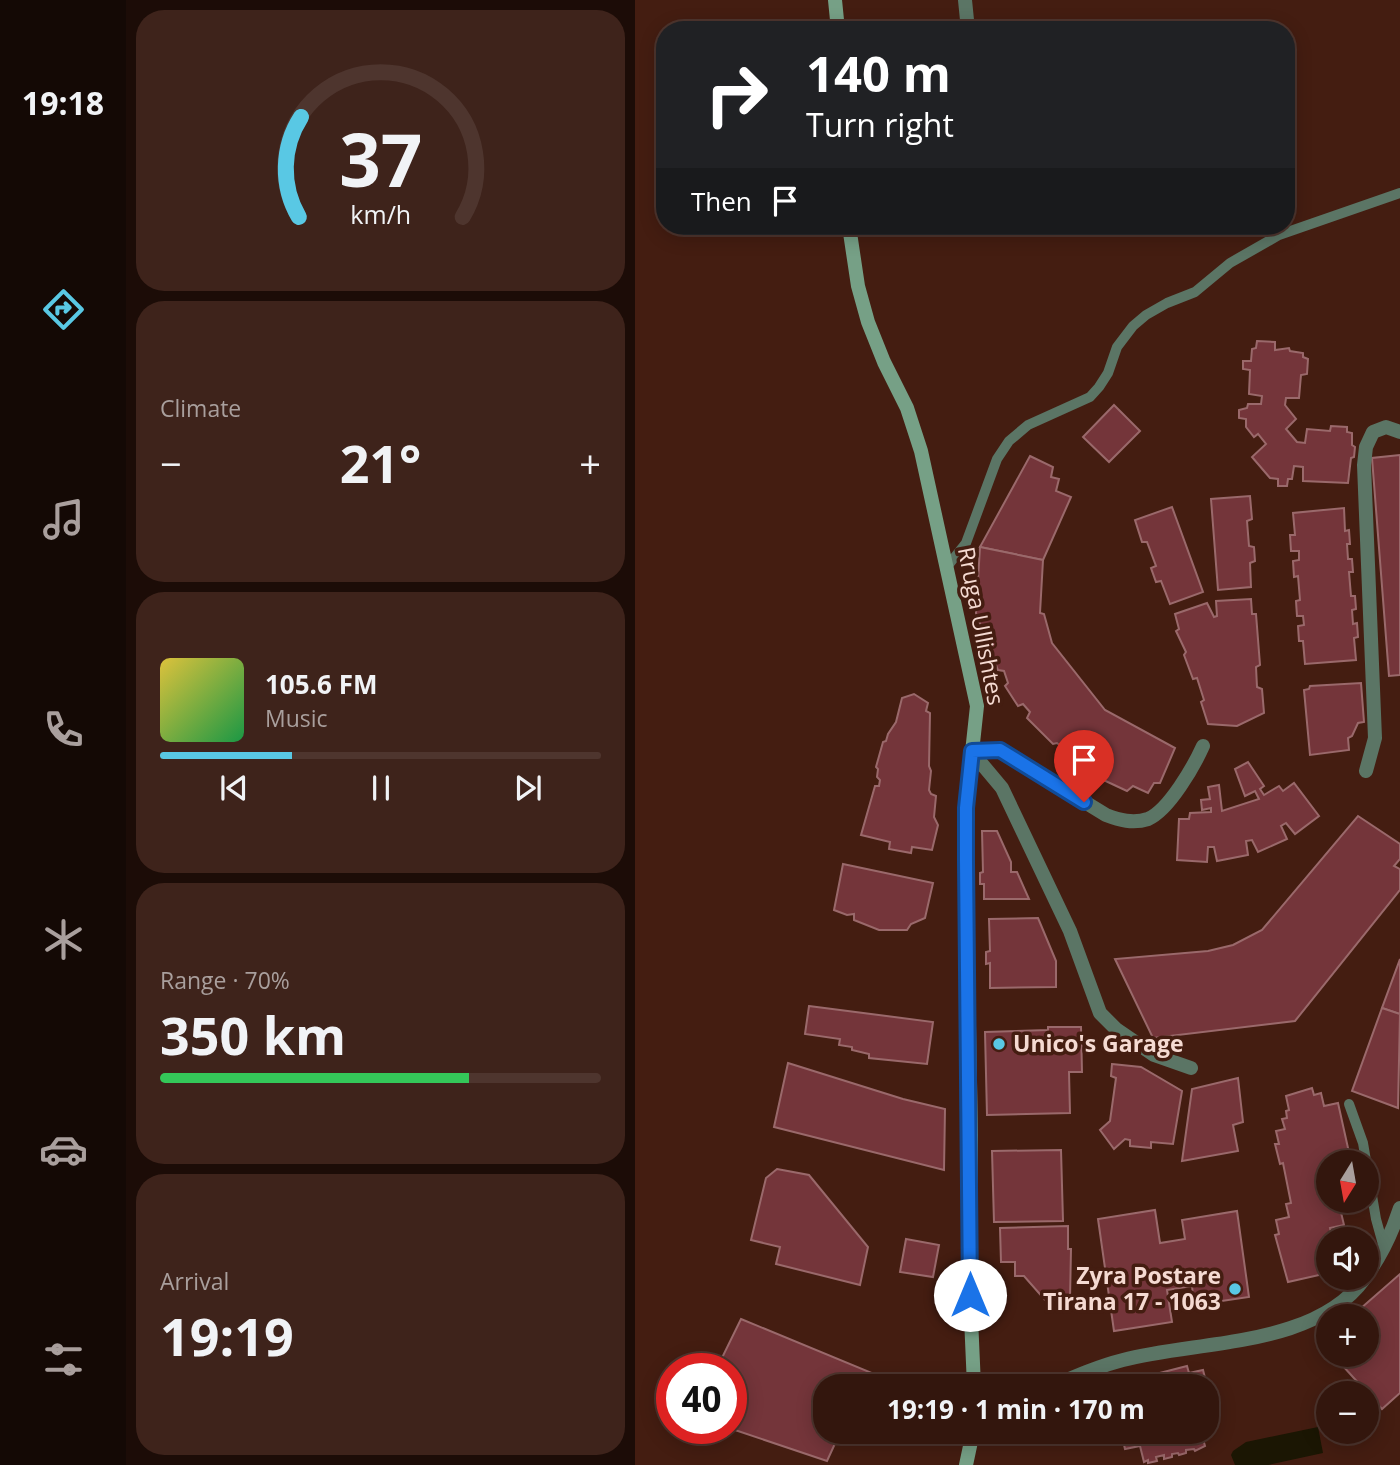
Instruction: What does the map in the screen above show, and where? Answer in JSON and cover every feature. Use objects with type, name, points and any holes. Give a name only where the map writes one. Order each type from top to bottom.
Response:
[{"type":"street","points":[[835,0],[837,21]]},
{"type":"street","points":[[965,0],[968,21]]},
{"type":"street","name":"Rruga Ullishtes","points":[[850,235],[858,286],[868,322],[907,408],[921,451],[977,706],[966,808],[970,1295],[973,1374]]},
{"type":"street","points":[[1366,771],[1375,738],[1364,465],[1366,447],[1373,432],[1386,427],[1400,432]]},
{"type":"street","points":[[972,751],[1000,750],[1106,815],[1122,822],[1147,819],[1158,813],[1190,774],[1203,746]]},
{"type":"street","points":[[972,751],[1002,788],[1070,931],[1100,1013],[1116,1029],[1154,1055],[1191,1068]]},
{"type":"street","points":[[1379,1256],[1400,1208]]},
{"type":"street","points":[[1085,1374],[1124,1359],[1235,1340],[1302,1323],[1332,1310],[1355,1290]]},
{"type":"street","points":[[966,1465],[970,1444]]},
{"type":"lane","points":[[1295,229],[1400,193]]},
{"type":"lane","points":[[946,568],[966,543],[997,459],[1009,441],[1028,425],[1090,397],[1108,373],[1117,347],[1133,326],[1146,315],[1195,292],[1230,263],[1277,235]]},
{"type":"lane","points":[[1349,1104],[1363,1143],[1376,1219],[1384,1248]]},
{"type":"shaded area","points":[[1316,1427],[1316,1444],[1321,1444],[1323,1453],[1268,1465],[1235,1465],[1231,1455],[1246,1442]]},
{"type":"building","points":[[1257,341],[1275,342],[1275,350],[1289,348],[1290,351],[1303,353],[1303,357],[1308,359],[1307,374],[1301,375],[1299,398],[1286,398],[1285,405],[1296,419],[1286,429],[1297,442],[1305,443],[1307,429],[1330,431],[1331,426],[1347,427],[1347,432],[1352,433],[1352,445],[1355,447],[1348,483],[1303,481],[1303,467],[1294,466],[1292,479],[1288,479],[1287,486],[1278,486],[1278,479],[1270,478],[1252,457],[1266,444],[1258,434],[1254,437],[1246,427],[1246,419],[1239,418],[1239,410],[1247,408],[1248,404],[1261,404],[1262,396],[1249,394],[1250,370],[1243,369],[1243,361],[1251,361],[1252,349],[1256,348]]},
{"type":"building","points":[[1114,405],[1140,431],[1109,462],[1083,437]]},
{"type":"building","points":[[1400,455],[1400,675],[1389,676],[1372,458]]},
{"type":"building","points":[[1030,456],[1053,467],[1051,477],[1059,479],[1056,491],[1071,497],[1043,560],[980,547]]},
{"type":"building","points":[[1250,496],[1252,519],[1247,521],[1249,546],[1254,547],[1255,561],[1250,563],[1251,587],[1218,590],[1211,499]]},
{"type":"building","points":[[1172,507],[1203,592],[1170,604],[1161,581],[1156,582],[1151,568],[1156,566],[1147,542],[1142,542],[1135,520]]},
{"type":"building","points":[[1344,508],[1345,531],[1349,530],[1348,559],[1352,559],[1353,572],[1349,572],[1351,596],[1355,596],[1356,609],[1352,610],[1353,624],[1357,623],[1358,637],[1354,638],[1356,660],[1305,664],[1303,641],[1299,641],[1298,626],[1304,625],[1303,616],[1297,616],[1296,601],[1300,600],[1298,576],[1294,577],[1293,561],[1299,560],[1299,551],[1291,551],[1290,535],[1295,535],[1293,513]]},
{"type":"building","points":[[980,547],[1043,560],[1040,613],[1044,614],[1052,643],[1105,710],[1175,748],[1160,783],[1154,783],[1148,793],[1133,786],[1127,791],[1097,777],[1096,771],[1085,764],[1081,767],[1064,755],[1066,750],[1057,743],[1053,744],[1027,718],[1030,712],[1023,704],[1018,706],[1005,686],[1008,683],[1004,671],[998,670],[976,613]]},
{"type":"building","points":[[1251,599],[1252,614],[1256,614],[1260,665],[1256,667],[1257,687],[1262,689],[1264,713],[1237,726],[1208,724],[1197,678],[1193,679],[1184,655],[1186,652],[1176,631],[1179,629],[1175,614],[1207,603],[1214,617],[1217,616],[1216,601]]},
{"type":"building","points":[[1361,683],[1364,722],[1358,723],[1352,736],[1348,738],[1349,750],[1310,755],[1304,690],[1310,686]]},
{"type":"building","points":[[914,694],[928,703],[926,711],[930,713],[929,790],[936,796],[934,817],[938,825],[932,850],[912,847],[911,853],[889,849],[890,842],[861,835],[875,786],[879,786],[876,767],[883,742],[896,722],[902,698]]},
{"type":"building","points":[[1248,762],[1264,786],[1260,789],[1264,795],[1279,786],[1283,791],[1294,783],[1319,816],[1295,834],[1286,823],[1281,826],[1287,839],[1258,852],[1252,840],[1246,841],[1248,855],[1217,861],[1214,847],[1208,847],[1207,862],[1177,860],[1179,819],[1189,819],[1190,813],[1211,812],[1211,808],[1202,810],[1201,800],[1210,799],[1208,787],[1219,785],[1222,811],[1259,799],[1255,791],[1245,796],[1235,769]]},
{"type":"building","points":[[1358,816],[1400,844],[1400,859],[1394,866],[1400,869],[1400,890],[1295,1021],[1153,1038],[1115,959],[1208,951],[1233,945],[1262,930]]},
{"type":"building","points":[[982,831],[997,831],[1011,862],[1011,872],[1017,872],[1029,899],[984,899],[984,884],[980,884],[980,873],[983,872]]},
{"type":"building","points":[[843,864],[933,883],[925,918],[911,924],[907,930],[879,930],[854,920],[854,914],[847,915],[834,910]]},
{"type":"building","points":[[1038,918],[1056,961],[1056,987],[990,988],[990,963],[986,964],[986,952],[990,951],[989,919]]},
{"type":"building","points":[[1400,959],[1400,1014],[1382,1008]]},
{"type":"building","points":[[809,1006],[933,1022],[927,1064],[869,1058],[869,1054],[839,1045],[840,1039],[805,1034]]},
{"type":"building","points":[[1382,1008],[1400,1014],[1398,1108],[1352,1091]]},
{"type":"building","points":[[1048,1027],[1081,1027],[1082,1072],[1069,1072],[1070,1113],[987,1115],[985,1032],[1048,1030]]},
{"type":"building","points":[[788,1063],[903,1099],[945,1109],[944,1170],[774,1127]]},
{"type":"building","points":[[1112,1064],[1141,1067],[1182,1091],[1173,1144],[1151,1142],[1151,1148],[1130,1146],[1130,1140],[1125,1139],[1114,1149],[1100,1130],[1110,1121],[1116,1078],[1111,1076]]},
{"type":"building","points":[[1238,1078],[1243,1122],[1233,1125],[1238,1151],[1182,1161],[1192,1089]]},
{"type":"building","points":[[1312,1088],[1314,1095],[1321,1093],[1324,1106],[1338,1103],[1348,1150],[1316,1150],[1316,1213],[1341,1213],[1344,1225],[1316,1227],[1316,1276],[1288,1282],[1275,1235],[1279,1234],[1276,1220],[1289,1217],[1286,1204],[1291,1203],[1283,1163],[1280,1164],[1275,1144],[1279,1144],[1276,1131],[1285,1129],[1282,1119],[1287,1118],[1286,1111],[1289,1110],[1286,1096]]},
{"type":"building","points":[[1061,1150],[1063,1221],[994,1222],[992,1151]]},
{"type":"building","points":[[777,1169],[809,1175],[868,1247],[860,1285],[776,1264],[780,1247],[751,1240],[766,1178]]},
{"type":"building","points":[[1155,1210],[1160,1243],[1185,1239],[1182,1220],[1237,1211],[1249,1297],[1194,1305],[1192,1286],[1167,1290],[1172,1322],[1114,1331],[1098,1219]]},
{"type":"building","points":[[1068,1226],[1068,1249],[1071,1249],[1070,1299],[1045,1300],[1024,1276],[1015,1276],[1015,1262],[1001,1262],[1000,1228]]},
{"type":"building","points":[[906,1239],[939,1245],[933,1277],[900,1272]]},
{"type":"building","points":[[1400,1274],[1400,1393],[1382,1409],[1379,1406],[1379,1381],[1357,1381],[1344,1367],[1379,1367],[1379,1304],[1366,1304]]},
{"type":"building","points":[[741,1319],[874,1374],[813,1374],[813,1444],[835,1444],[827,1461],[747,1434],[747,1353],[724,1353]]},
{"type":"building","points":[[1187,1366],[1189,1373],[1203,1370],[1204,1374],[1156,1374]]},
{"type":"building","points":[[1124,1444],[1205,1446],[1195,1451],[1186,1450],[1186,1453],[1179,1455],[1172,1454],[1172,1457],[1164,1459],[1164,1455],[1156,1457],[1157,1461],[1148,1463],[1148,1460],[1144,1462],[1140,1446],[1125,1449]]},
{"type":"place","name":"Unico's Garage","points":[[999,1044]]},
{"type":"place","name":"Zyra Postare Tirana 17 - 1063","points":[[1235,1289]]},
{"type":"route","points":[[970,1295],[966,808],[972,751],[1000,750],[1084,802]]}]
